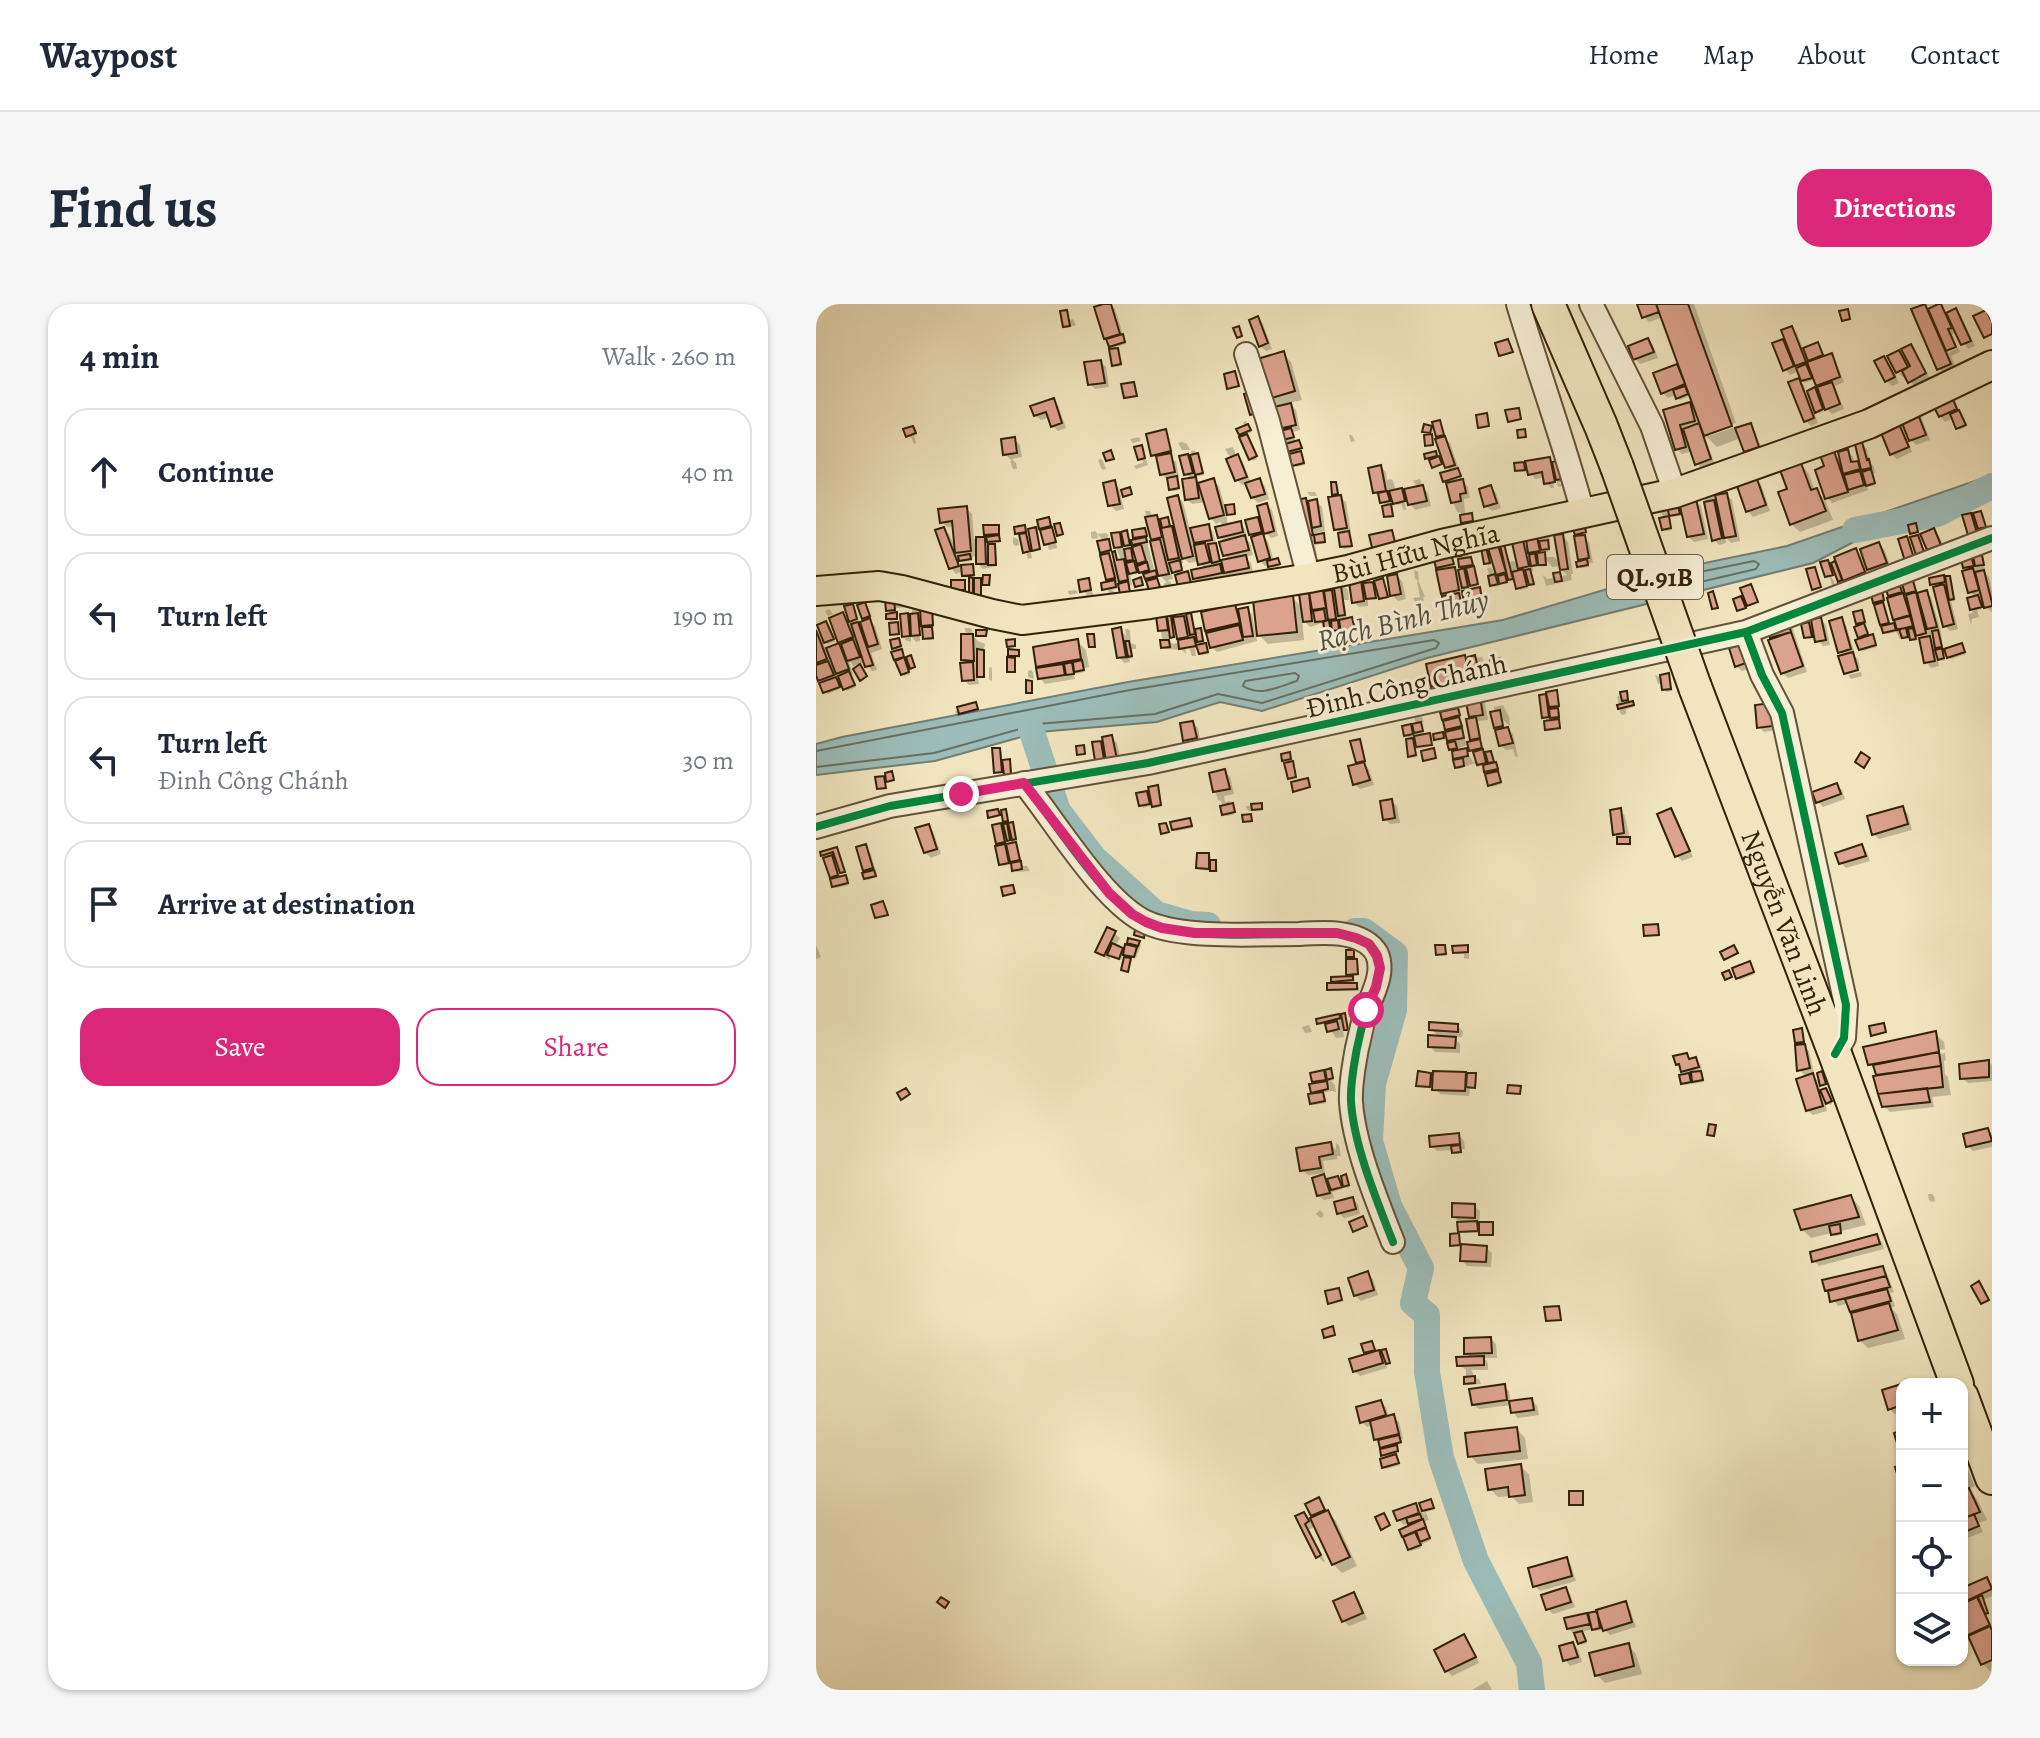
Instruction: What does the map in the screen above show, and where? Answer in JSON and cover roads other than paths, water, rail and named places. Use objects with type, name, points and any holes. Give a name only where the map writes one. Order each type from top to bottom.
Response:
[{"type":"highway","name":"Nguyễn Văn Linh","points":[[1548,304],[1617,467],[1695,687],[1955,1378]]},
{"type":"highway","points":[[1968,1413],[1992,1478]]},
{"type":"main road","name":"Bùi Hữu Nghĩa","points":[[816,591],[879,586],[1022,620],[1150,604],[1309,578],[1442,544],[1675,493],[1869,424],[1992,365]]},
{"type":"street","points":[[1518,304],[1583,513]]},
{"type":"street","points":[[1591,304],[1652,426],[1675,493]]},
{"type":"street","points":[[1246,354],[1268,421],[1309,578]]},
{"type":"street","name":"Đinh Công Chánh","points":[[816,827],[890,806],[1148,763],[1746,632],[1992,538]]},
{"type":"street","points":[[1746,632],[1762,675],[1782,713],[1846,1005],[1844,1038],[1835,1054]]},
{"type":"street","points":[[1027,783],[1109,893],[1146,922],[1195,933],[1337,933],[1364,941],[1373,948],[1380,968],[1363,1021],[1351,1104],[1370,1182],[1393,1242]]},
{"type":"water","name":"Rạch Bình Thủy","points":[[1992,475],[1992,485],[1906,515],[1813,563],[1427,658],[1262,711],[1220,702],[1157,722],[1039,732],[935,761],[816,775],[816,744],[842,737],[1128,682],[1503,620],[1671,570],[1787,546]]},
{"type":"waterway","name":"Rạch Bình Thủy","points":[[1855,530],[1937,514],[1992,486]]},
{"type":"waterway","points":[[1031,729],[1058,811],[1094,858],[1156,914],[1191,924],[1208,925]]},
{"type":"waterway","points":[[1355,931],[1364,931],[1395,954],[1394,1010],[1373,1084],[1370,1141],[1389,1206],[1421,1268],[1413,1303],[1427,1315],[1427,1372],[1441,1458],[1476,1561],[1529,1663],[1532,1690]]}]
